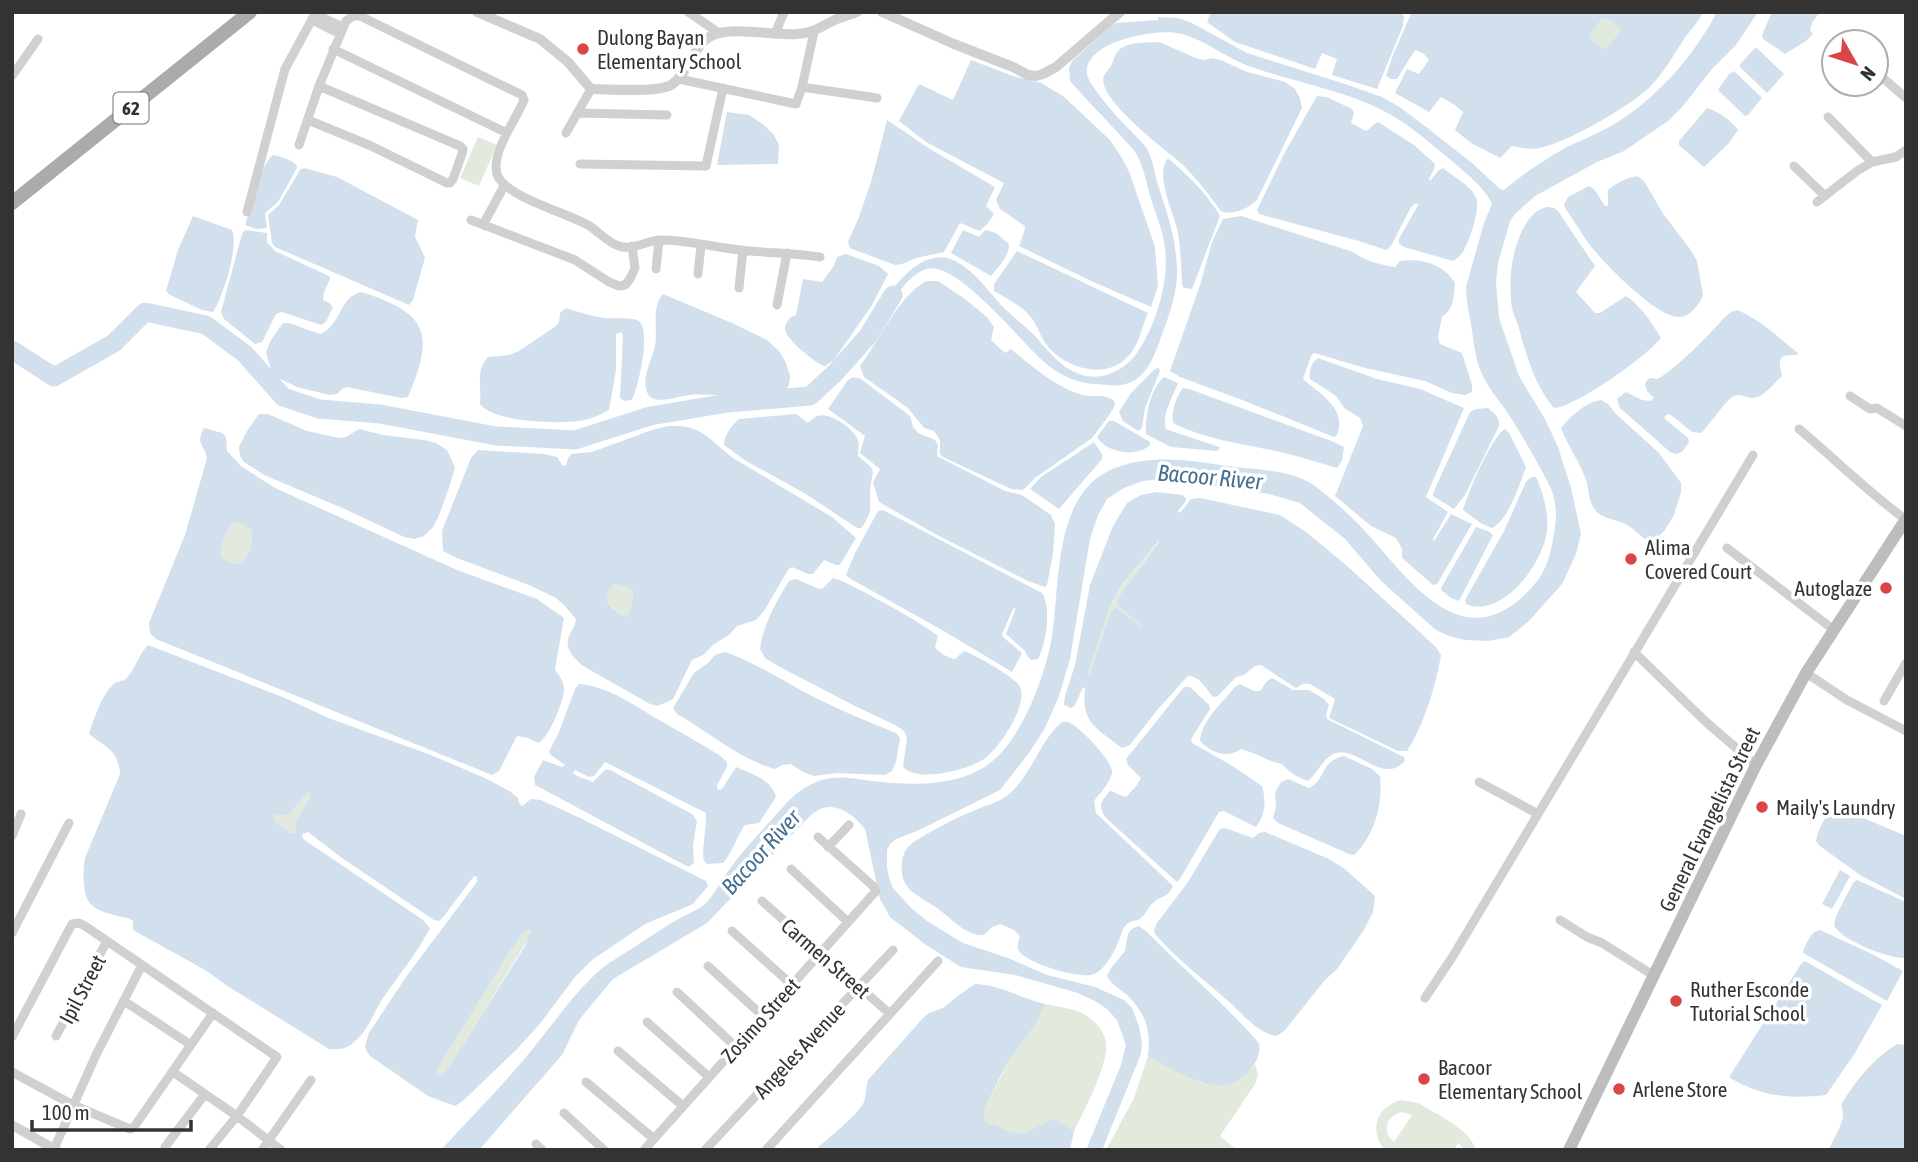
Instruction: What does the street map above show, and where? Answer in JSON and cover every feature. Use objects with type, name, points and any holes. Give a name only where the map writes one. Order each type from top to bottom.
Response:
[{"type":"main road","name":"62","points":[[15,198],[250,12]]},
{"type":"main road","name":"General Evangelista Street","points":[[1569,1150],[1756,765],[1806,673],[1906,519]]},
{"type":"street","points":[[477,12],[540,39],[568,62],[591,89],[668,87],[679,79],[688,62],[711,36],[719,33],[775,34],[819,29],[857,12]]},
{"type":"street","points":[[688,12],[719,33]]},
{"type":"street","points":[[775,34],[784,12]]},
{"type":"street","points":[[679,79],[796,104],[819,29],[828,12]]},
{"type":"street","points":[[882,12],[1028,75],[1036,76],[1056,67],[1117,13]]},
{"type":"street","points":[[247,212],[285,69],[314,15],[342,31]]},
{"type":"street","points":[[299,145],[333,49],[346,21],[353,16],[360,16],[523,95],[524,100],[507,133],[496,167],[504,186],[516,194],[582,222],[620,247],[659,240],[820,257]]},
{"type":"street","points":[[12,76],[38,39]]},
{"type":"street","points":[[333,49],[507,133]]},
{"type":"street","points":[[1890,84],[1906,98]]},
{"type":"street","points":[[308,120],[369,145],[447,183],[453,179],[462,154],[463,149],[460,146],[319,86]]},
{"type":"street","points":[[802,87],[877,98]]},
{"type":"street","points":[[580,164],[706,166],[723,88]]},
{"type":"street","points":[[566,133],[591,89]]},
{"type":"street","points":[[577,113],[667,115]]},
{"type":"street","points":[[1828,117],[1872,162]]},
{"type":"street","points":[[1794,166],[1821,199],[1872,162],[1896,157],[1906,149]]},
{"type":"street","points":[[485,226],[484,223],[504,186]]},
{"type":"street","points":[[471,220],[575,260],[619,286],[625,285],[635,268],[632,246]]},
{"type":"street","points":[[656,269],[659,240]]},
{"type":"street","points":[[698,274],[701,244]]},
{"type":"street","points":[[738,288],[743,250]]},
{"type":"street","points":[[777,305],[787,253]]},
{"type":"street","points":[[1850,396],[1870,409],[1877,408],[1906,426]]},
{"type":"street","points":[[1800,429],[1867,489],[1906,519]]},
{"type":"street","points":[[1425,998],[1453,956],[1753,455]]},
{"type":"street","points":[[1727,548],[1834,630]]},
{"type":"street","points":[[1634,652],[1706,722],[1756,765]]},
{"type":"street","points":[[1884,701],[1906,663]]},
{"type":"street","points":[[1806,673],[1847,700],[1906,731]]},
{"type":"street","points":[[1479,782],[1538,814]]},
{"type":"street","points":[[12,836],[21,814]]},
{"type":"street","points":[[12,933],[69,823]]},
{"type":"street","points":[[818,837],[828,847],[849,825]]},
{"type":"street","name":"Zosimo Street","points":[[644,1150],[876,891],[828,847]]},
{"type":"street","points":[[791,869],[848,922]]},
{"type":"street","name":"Carmen Street","points":[[762,901],[890,1014]]},
{"type":"street","points":[[1560,920],[1653,975]]},
{"type":"street","points":[[12,1037],[72,924],[79,923],[277,1057],[237,1116],[209,1150]]},
{"type":"street","points":[[732,931],[792,985]]},
{"type":"street","name":"Ipil Street","points":[[56,1036],[107,942]]},
{"type":"street","name":"Angeles Avenue","points":[[709,1148],[893,950]]},
{"type":"street","points":[[766,1150],[938,961]]},
{"type":"street","points":[[12,1125],[55,1149],[96,1055],[142,965]]},
{"type":"street","points":[[708,966],[764,1017]]},
{"type":"street","points":[[677,992],[736,1047]]},
{"type":"street","points":[[124,1002],[191,1045]]},
{"type":"street","points":[[12,1072],[73,1105],[130,1129],[213,1013]]},
{"type":"street","points":[[647,1022],[709,1077]]},
{"type":"street","points":[[618,1051],[683,1106]]},
{"type":"street","points":[[173,1072],[281,1150]]},
{"type":"street","points":[[262,1150],[311,1080]]},
{"type":"street","points":[[586,1082],[654,1139]]},
{"type":"street","points":[[165,1147],[205,1094]]},
{"type":"street","points":[[564,1113],[604,1150]]},
{"type":"shaded area","points":[[1607,18],[1620,28],[1620,32],[1605,49],[1589,38],[1602,19]]},
{"type":"shaded area","points":[[478,137],[497,145],[479,186],[460,178]]},
{"type":"shaded area","points":[[232,522],[252,529],[249,552],[242,562],[237,563],[221,557],[224,539]]},
{"type":"shaded area","points":[[1158,539],[1119,596],[1117,605],[1143,625],[1142,627],[1115,608],[1090,675],[1088,674],[1111,603]]},
{"type":"shaded area","points":[[614,584],[633,591],[630,609],[625,617],[608,603],[607,594]]},
{"type":"shaded area","points":[[307,791],[310,792],[310,798],[296,820],[297,833],[291,833],[275,822],[274,815],[293,810]]},
{"type":"shaded area","points":[[529,928],[530,936],[463,1045],[445,1072],[439,1076],[439,1066],[509,953]]},
{"type":"shaded area","points":[[1045,1004],[1077,1011],[1093,1021],[1106,1042],[1104,1062],[1074,1131],[1055,1119],[1027,1132],[1013,1133],[989,1124],[984,1119],[984,1110],[1011,1057],[1036,1024]]},
{"type":"shaded area","points":[[1148,1056],[1203,1083],[1241,1079],[1255,1064],[1258,1075],[1255,1084],[1220,1136],[1237,1150],[1106,1150],[1134,1098]]},
{"type":"shaded area","points":[[1402,1100],[1420,1104],[1460,1129],[1476,1150],[1465,1150],[1458,1143],[1454,1150],[1385,1150],[1380,1143],[1376,1127],[1381,1113],[1393,1103]],"holes":[[[1402,1112],[1412,1115],[1394,1142],[1387,1129],[1389,1120]]]},
{"type":"water","points":[[1211,12],[1400,12],[1404,16],[1403,26],[1377,89],[1332,75],[1337,59],[1322,53],[1315,69],[1235,42],[1207,22]]},
{"type":"water","points":[[1410,12],[1703,12],[1659,77],[1639,96],[1597,123],[1565,139],[1536,149],[1512,146],[1500,158],[1471,143],[1455,130],[1463,112],[1455,105],[1441,97],[1429,112],[1395,93],[1407,69],[1419,74],[1429,60],[1415,50],[1397,79],[1386,76]],"holes":[[[1607,18],[1620,28],[1620,32],[1605,49],[1589,38],[1602,19]]]},
{"type":"water","name":"Bacoor River","points":[[1717,12],[1758,12],[1736,45],[1712,69],[1683,106],[1668,121],[1624,151],[1597,162],[1535,196],[1510,221],[1498,263],[1496,282],[1499,318],[1519,376],[1558,447],[1581,534],[1576,554],[1562,584],[1529,621],[1509,637],[1488,641],[1449,636],[1436,630],[1381,581],[1345,539],[1300,503],[1269,494],[1163,479],[1143,481],[1124,488],[1107,499],[1098,515],[1090,539],[1070,659],[1059,696],[1045,728],[1029,753],[1000,790],[890,844],[887,850],[887,867],[893,888],[927,921],[963,943],[1047,975],[1095,987],[1124,1000],[1132,1008],[1139,1026],[1141,1054],[1102,1150],[1086,1150],[1121,1065],[1126,1045],[1117,1020],[1107,1009],[1078,993],[1015,975],[961,967],[926,945],[890,917],[880,899],[865,829],[847,812],[829,807],[812,814],[707,923],[613,979],[579,1020],[562,1055],[479,1150],[441,1150],[512,1073],[575,996],[601,969],[704,905],[743,852],[800,791],[818,781],[835,778],[906,784],[941,782],[974,772],[989,764],[1002,752],[1026,715],[1044,670],[1051,642],[1059,570],[1069,519],[1079,498],[1094,480],[1115,468],[1144,461],[1189,461],[1276,472],[1306,481],[1352,518],[1419,590],[1440,606],[1461,616],[1484,617],[1508,608],[1533,586],[1546,567],[1556,522],[1553,495],[1525,441],[1488,386],[1475,352],[1466,287],[1492,204],[1485,192],[1427,140],[1380,109],[1332,91],[1249,66],[1187,35],[1153,33],[1122,40],[1096,54],[1089,63],[1087,74],[1106,104],[1144,144],[1149,153],[1174,240],[1177,264],[1173,300],[1157,349],[1140,376],[1130,383],[1116,385],[1077,381],[1060,373],[1038,356],[973,291],[940,270],[927,269],[919,272],[901,290],[883,319],[876,314],[896,285],[914,267],[936,258],[947,258],[980,280],[1055,358],[1074,372],[1090,376],[1113,373],[1137,353],[1151,328],[1161,299],[1166,270],[1163,237],[1135,152],[1070,81],[1069,68],[1072,61],[1110,27],[1116,23],[1158,20],[1158,17],[1178,18],[1247,53],[1382,97],[1421,123],[1504,190],[1567,147],[1611,126],[1643,104],[1685,61]]},
{"type":"water","points":[[1772,12],[1820,12],[1812,23],[1810,30],[1813,34],[1785,54],[1763,39],[1762,35]]},
{"type":"water","points":[[1159,42],[1196,58],[1213,58],[1247,72],[1285,82],[1295,89],[1300,98],[1302,108],[1257,200],[1245,208],[1231,213],[1221,211],[1183,165],[1136,125],[1113,101],[1106,89],[1103,79],[1118,51],[1132,44]]},
{"type":"water","points":[[1755,48],[1784,74],[1767,93],[1740,67]]},
{"type":"water","points":[[971,60],[1041,83],[1063,96],[1110,140],[1130,174],[1155,247],[1158,286],[1151,307],[1019,246],[1025,226],[1000,209],[996,200],[1004,183],[926,142],[899,121],[919,84],[953,100]]},
{"type":"water","points":[[1734,71],[1762,98],[1745,116],[1718,90]]},
{"type":"water","points":[[1317,96],[1327,97],[1352,109],[1354,113],[1351,123],[1366,131],[1378,122],[1414,145],[1435,164],[1430,181],[1443,168],[1470,189],[1477,201],[1476,215],[1472,231],[1458,258],[1453,261],[1399,244],[1399,239],[1418,205],[1416,203],[1386,250],[1259,214],[1257,210],[1285,152]]},
{"type":"water","points":[[1707,108],[1716,111],[1738,130],[1729,143],[1704,167],[1679,145],[1679,141]]},
{"type":"water","points":[[727,112],[749,115],[774,135],[779,145],[778,164],[717,165]]},
{"type":"water","points":[[887,120],[995,187],[986,206],[994,214],[980,231],[960,223],[944,252],[895,265],[850,248],[848,242],[871,182]]},
{"type":"water","points":[[273,155],[289,160],[297,168],[278,202],[265,213],[267,228],[257,229],[245,225],[259,178]]},
{"type":"water","points":[[1168,158],[1203,192],[1220,216],[1192,289],[1182,285],[1177,228],[1163,173]]},
{"type":"water","points":[[304,168],[337,177],[418,220],[415,236],[425,258],[413,300],[409,305],[275,247],[268,215],[279,205],[300,170]]},
{"type":"water","points":[[1637,176],[1644,181],[1664,215],[1697,261],[1703,295],[1694,309],[1681,317],[1659,309],[1632,288],[1589,244],[1565,208],[1568,197],[1589,186],[1605,206],[1608,206],[1608,190],[1621,181]]},
{"type":"water","points":[[1548,207],[1558,211],[1595,266],[1576,292],[1595,313],[1600,313],[1626,296],[1641,310],[1661,338],[1594,390],[1554,408],[1532,369],[1512,309],[1510,290],[1514,256],[1522,231],[1535,213]]},
{"type":"water","points":[[193,216],[232,230],[234,238],[229,272],[213,312],[202,310],[166,291],[178,250]]},
{"type":"water","points":[[1241,216],[1353,252],[1379,264],[1395,267],[1400,261],[1416,260],[1445,271],[1455,283],[1453,302],[1442,317],[1438,337],[1440,344],[1462,353],[1472,392],[1465,395],[1452,393],[1425,381],[1314,353],[1303,379],[1335,410],[1339,425],[1334,437],[1170,371],[1212,242],[1223,219]]},
{"type":"water","points":[[245,230],[267,233],[267,242],[275,251],[329,276],[323,300],[333,307],[326,322],[321,325],[282,312],[276,314],[262,342],[255,344],[224,319],[221,312]]},
{"type":"water","points":[[963,230],[979,237],[985,230],[996,233],[1009,244],[1005,257],[991,276],[951,253]]},
{"type":"water","points":[[1017,251],[1148,313],[1131,353],[1122,362],[1101,370],[1078,367],[1057,356],[1026,312],[994,291],[994,284]]},
{"type":"water","points":[[846,254],[879,266],[888,274],[872,305],[834,360],[825,366],[795,344],[785,327],[790,318],[796,315],[803,279],[822,282],[837,257]]},
{"type":"water","points":[[926,281],[938,281],[987,317],[994,327],[991,340],[1005,353],[1011,349],[1044,375],[1072,391],[1114,401],[1115,405],[1110,414],[1092,438],[1035,478],[1023,490],[1011,489],[943,457],[940,454],[940,440],[934,431],[924,428],[908,408],[864,377],[860,366],[889,320],[906,298]]},
{"type":"water","points":[[361,292],[400,308],[420,328],[423,341],[421,357],[408,397],[401,398],[347,387],[330,395],[297,387],[276,377],[266,352],[283,323],[320,334],[332,325],[348,300]]},
{"type":"water","points":[[663,294],[767,340],[779,351],[786,363],[790,376],[789,385],[786,389],[754,396],[689,395],[661,400],[651,398],[645,383],[656,340],[657,305]]},
{"type":"water","points":[[566,308],[604,318],[633,319],[642,325],[643,358],[632,400],[624,401],[620,398],[621,332],[616,334],[616,370],[609,410],[586,420],[555,422],[511,418],[487,410],[480,404],[480,379],[484,362],[488,357],[519,351],[556,326],[560,313]]},
{"type":"water","points":[[1737,310],[1761,324],[1798,353],[1786,355],[1781,359],[1782,376],[1768,390],[1755,398],[1734,396],[1701,433],[1692,432],[1667,414],[1664,418],[1688,438],[1689,442],[1682,452],[1670,452],[1620,408],[1617,399],[1626,392],[1650,401],[1654,398],[1647,391],[1647,380],[1658,379],[1667,372],[1725,317]]},
{"type":"water","points":[[1318,358],[1377,379],[1420,389],[1464,408],[1426,497],[1448,512],[1434,541],[1451,514],[1472,524],[1437,584],[1433,585],[1402,558],[1402,549],[1396,538],[1371,526],[1335,496],[1363,426],[1360,418],[1344,408],[1336,396],[1310,379],[1311,367]]},
{"type":"water","points":[[1159,368],[1145,408],[1142,428],[1138,431],[1123,421],[1119,412],[1131,393]]},
{"type":"water","points":[[853,377],[861,379],[910,416],[918,433],[935,440],[938,445],[937,456],[1005,491],[1022,495],[1051,515],[1055,524],[1053,554],[1045,587],[937,535],[879,502],[873,482],[880,469],[860,453],[865,436],[828,409],[847,381]]},
{"type":"water","points":[[1164,377],[1178,383],[1166,412],[1166,429],[1219,447],[1217,451],[1171,447],[1146,434],[1149,404]]},
{"type":"water","points":[[1183,388],[1334,442],[1344,447],[1342,461],[1337,468],[1186,429],[1173,423],[1175,405]]},
{"type":"water","points":[[1601,400],[1659,453],[1681,483],[1674,515],[1658,537],[1647,540],[1621,522],[1601,515],[1592,504],[1587,483],[1561,428],[1579,410]]},
{"type":"water","points":[[1488,408],[1498,418],[1499,426],[1465,495],[1454,509],[1433,496],[1433,493],[1470,412]]},
{"type":"water","points":[[259,414],[268,414],[307,431],[339,438],[359,429],[424,440],[447,450],[455,467],[433,527],[424,536],[415,539],[404,537],[264,475],[244,462],[239,447]]},
{"type":"water","points":[[796,414],[808,423],[817,416],[828,416],[846,426],[857,438],[858,456],[873,472],[870,512],[861,528],[746,461],[724,445],[729,430],[739,419]]},
{"type":"water","points":[[1109,421],[1114,421],[1150,442],[1150,445],[1130,452],[1107,447],[1097,437]]},
{"type":"water","points":[[671,426],[697,430],[733,458],[832,517],[856,538],[840,565],[824,560],[813,574],[792,567],[788,570],[756,620],[737,626],[703,655],[692,660],[673,699],[658,706],[650,704],[576,660],[568,641],[576,619],[556,598],[443,551],[442,531],[471,458],[478,450],[544,454],[557,457],[562,465],[566,466],[572,454],[592,452],[652,430]],"holes":[[[614,584],[633,591],[630,609],[625,617],[611,607],[607,595]]]},
{"type":"water","points":[[204,428],[222,433],[226,437],[227,451],[241,466],[275,488],[457,570],[537,599],[564,618],[555,669],[563,683],[563,695],[555,719],[542,740],[538,743],[517,736],[499,771],[492,775],[156,639],[150,633],[149,623],[185,535],[207,458],[200,441]],"holes":[[[232,522],[238,522],[252,530],[252,538],[246,558],[236,563],[221,557],[228,530]]]},
{"type":"water","points":[[1505,429],[1526,467],[1508,510],[1492,528],[1463,510],[1487,454]]},
{"type":"water","points":[[1094,442],[1102,454],[1102,459],[1059,509],[1030,489],[1041,477]]},
{"type":"water","points":[[1531,477],[1536,477],[1539,483],[1547,518],[1547,531],[1538,558],[1529,573],[1506,596],[1493,604],[1480,607],[1466,604],[1465,600]]},
{"type":"water","points":[[1156,492],[1182,495],[1186,501],[1178,511],[1180,513],[1191,499],[1200,498],[1280,515],[1306,532],[1346,565],[1436,647],[1441,655],[1433,692],[1419,729],[1407,751],[1398,751],[1329,718],[1335,699],[1310,684],[1296,688],[1261,665],[1236,677],[1218,696],[1213,697],[1199,681],[1188,676],[1130,745],[1122,748],[1093,725],[1086,710],[1083,687],[1075,705],[1071,708],[1064,705],[1075,665],[1090,585],[1113,526],[1127,503],[1141,495]],"holes":[[[1158,540],[1119,596],[1117,605],[1143,626],[1115,607],[1088,674],[1111,603],[1122,585]]]},
{"type":"water","points":[[883,510],[1042,593],[1047,607],[1047,626],[1038,659],[1031,660],[1006,634],[1016,608],[1013,609],[1002,634],[1022,653],[1012,672],[849,578],[846,575],[855,553],[878,511]]},
{"type":"water","points":[[1476,527],[1493,535],[1459,601],[1451,598],[1441,588]]},
{"type":"water","points":[[833,578],[874,597],[938,636],[935,647],[949,658],[955,659],[964,651],[993,666],[1019,685],[1022,693],[1017,714],[990,754],[955,771],[931,774],[910,772],[903,767],[907,738],[904,731],[765,658],[760,649],[764,631],[789,581],[796,579],[822,589]]},
{"type":"water","points":[[148,645],[285,698],[331,719],[431,755],[511,792],[522,806],[531,799],[541,800],[706,881],[708,886],[693,904],[645,924],[592,960],[575,977],[539,1025],[464,1100],[455,1106],[428,1096],[370,1056],[365,1046],[369,1033],[408,974],[477,882],[477,877],[474,876],[439,921],[434,920],[308,832],[302,834],[303,839],[423,920],[430,928],[363,1033],[343,1049],[329,1049],[205,970],[133,930],[133,921],[102,911],[89,902],[84,887],[85,858],[120,774],[114,754],[89,734],[106,693],[115,683],[126,679]],"holes":[[[307,792],[310,793],[310,798],[296,820],[296,833],[291,833],[275,822],[274,815],[287,815]],[[529,929],[531,931],[525,946],[463,1045],[445,1072],[439,1075],[439,1066],[509,953]]]},
{"type":"water","points":[[725,652],[833,706],[896,733],[900,738],[892,771],[885,775],[837,773],[814,776],[791,764],[775,769],[737,752],[677,714],[673,708],[694,673],[715,655]]},
{"type":"water","points":[[1272,678],[1293,690],[1309,690],[1324,699],[1329,705],[1327,719],[1404,757],[1405,761],[1388,769],[1353,755],[1336,753],[1328,758],[1308,781],[1282,764],[1241,749],[1231,754],[1220,753],[1209,749],[1200,741],[1208,719],[1235,687],[1240,684],[1260,691]]},
{"type":"water","points":[[579,684],[622,698],[719,755],[727,762],[727,767],[717,785],[719,790],[736,767],[760,778],[770,786],[776,797],[759,823],[745,825],[723,863],[707,864],[704,860],[706,813],[605,762],[594,776],[589,777],[575,770],[573,773],[593,782],[606,769],[610,770],[692,814],[697,821],[693,845],[694,863],[689,867],[535,785],[534,777],[543,760],[562,767],[565,765],[549,752]]},
{"type":"water","points":[[1184,687],[1190,687],[1210,709],[1191,739],[1192,743],[1262,786],[1264,802],[1262,817],[1256,827],[1224,811],[1219,812],[1177,882],[1106,818],[1101,807],[1110,791],[1126,797],[1137,785],[1141,778],[1128,765],[1126,759]]},
{"type":"water","points":[[1062,722],[1073,725],[1087,737],[1111,767],[1110,780],[1094,801],[1096,813],[1173,886],[1166,895],[1152,904],[1140,919],[1123,928],[1106,964],[1098,972],[1087,975],[1066,973],[1024,956],[1019,951],[1020,936],[1000,924],[984,935],[970,933],[910,889],[902,871],[904,854],[913,843],[949,822],[1008,795],[1023,778],[1054,729]]},
{"type":"water","points":[[1344,756],[1372,769],[1380,776],[1376,818],[1367,838],[1354,855],[1278,823],[1273,818],[1276,807],[1275,793],[1281,782],[1288,779],[1309,788],[1331,762]]},
{"type":"water","points":[[1834,808],[1906,836],[1906,899],[1860,875],[1816,841],[1822,823]]},
{"type":"water","points":[[1225,828],[1253,838],[1265,832],[1329,859],[1345,869],[1375,896],[1373,912],[1364,930],[1337,969],[1277,1036],[1263,1031],[1251,1022],[1172,952],[1154,930],[1188,882],[1220,829]]},
{"type":"water","points":[[1840,870],[1850,876],[1832,909],[1822,904]]},
{"type":"water","points":[[1857,880],[1906,902],[1906,958],[1889,956],[1867,948],[1839,932],[1834,926],[1836,916]]},
{"type":"water","points":[[1139,926],[1218,1000],[1259,1043],[1256,1062],[1237,1081],[1220,1085],[1199,1081],[1148,1056],[1148,1030],[1143,1016],[1127,995],[1107,976],[1125,951],[1128,934]]},
{"type":"water","points":[[1820,930],[1903,971],[1887,1001],[1803,952],[1811,935]]},
{"type":"water","points":[[1805,961],[1882,1005],[1855,1053],[1826,1095],[1800,1097],[1765,1093],[1730,1078],[1801,964]]},
{"type":"water","points":[[975,984],[1002,989],[1045,1004],[1036,1024],[1011,1057],[1000,1077],[984,1110],[984,1119],[989,1124],[1016,1133],[1027,1132],[1055,1119],[1074,1131],[1070,1150],[815,1150],[861,1107],[865,1100],[868,1080],[922,1019],[943,1008]]},
{"type":"water","points":[[1897,1044],[1906,1045],[1906,1150],[1829,1150],[1842,1122],[1842,1103],[1866,1070]]},
{"type":"waterway","points":[[12,350],[54,377],[114,343],[145,312],[206,325],[245,354],[283,397],[319,409],[380,414],[496,436],[575,440],[650,416],[728,403],[810,396],[868,336],[893,295]]},
{"type":"place","name":"Dulong Bayan Elementary School","points":[[583,49]]},
{"type":"place","name":"Alima Covered Court","points":[[1631,559]]},
{"type":"place","name":"Autoglaze","points":[[1886,588]]},
{"type":"place","name":"Maily's Laundry","points":[[1762,807]]},
{"type":"place","name":"Ruther Esconde Tutorial School","points":[[1676,1001]]},
{"type":"place","name":"Bacoor Elementary School","points":[[1424,1079]]},
{"type":"place","name":"Arlene Store","points":[[1619,1089]]}]
